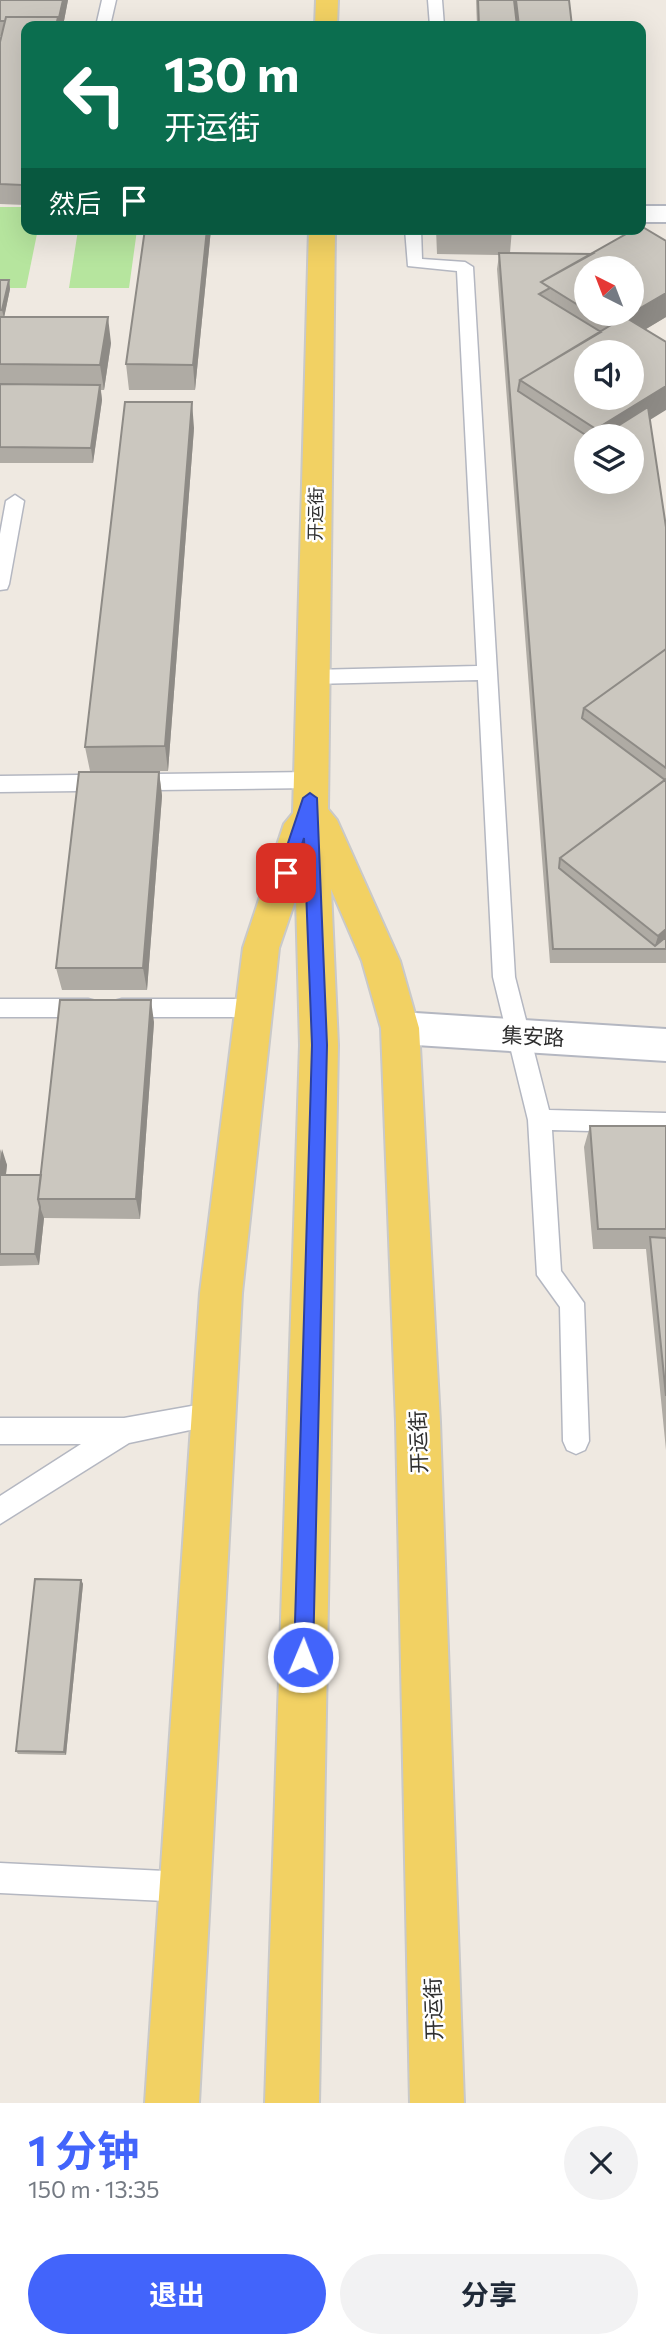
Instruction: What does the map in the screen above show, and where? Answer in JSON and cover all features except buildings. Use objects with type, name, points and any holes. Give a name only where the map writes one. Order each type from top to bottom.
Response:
[{"type":"main road","points":[[326,21],[327,0]]},
{"type":"main road","name":"开运街","points":[[292,2103],[320,1045],[310,789],[322,235]]},
{"type":"main road","name":"开运街","points":[[172,2103],[221,1293],[261,948],[310,789]]},
{"type":"main road","name":"开运街","points":[[310,789],[381,961],[400,1028],[418,1422],[437,2103]]},
{"type":"street","points":[[646,214],[666,214]]},
{"type":"street","name":"集安路","points":[[400,1028],[666,1045]]},
{"type":"lane","points":[[104,21],[109,0]]},
{"type":"lane","points":[[435,0],[437,21]]},
{"type":"lane","points":[[413,235],[414,263],[465,267],[504,977],[540,1120],[549,1275],[572,1303],[576,1441]]},
{"type":"lane","points":[[0,584],[15,501]]},
{"type":"lane","points":[[312,677],[486,673]]},
{"type":"lane","points":[[0,784],[310,789]]},
{"type":"lane","points":[[0,1008],[254,1008]]},
{"type":"lane","points":[[540,1120],[666,1123]]},
{"type":"lane","points":[[0,1431],[124,1431],[214,1414]]},
{"type":"lane","points":[[0,1511],[124,1431]]},
{"type":"lane","points":[[0,1878],[186,1887]]},
{"type":"green space","points":[[0,207],[21,207],[21,235],[37,235],[26,288],[0,288]]},
{"type":"green space","points":[[77,235],[136,235],[129,288],[69,288]]},
{"type":"route","points":[[286,873],[310,798],[320,1045],[303,1657]]}]
